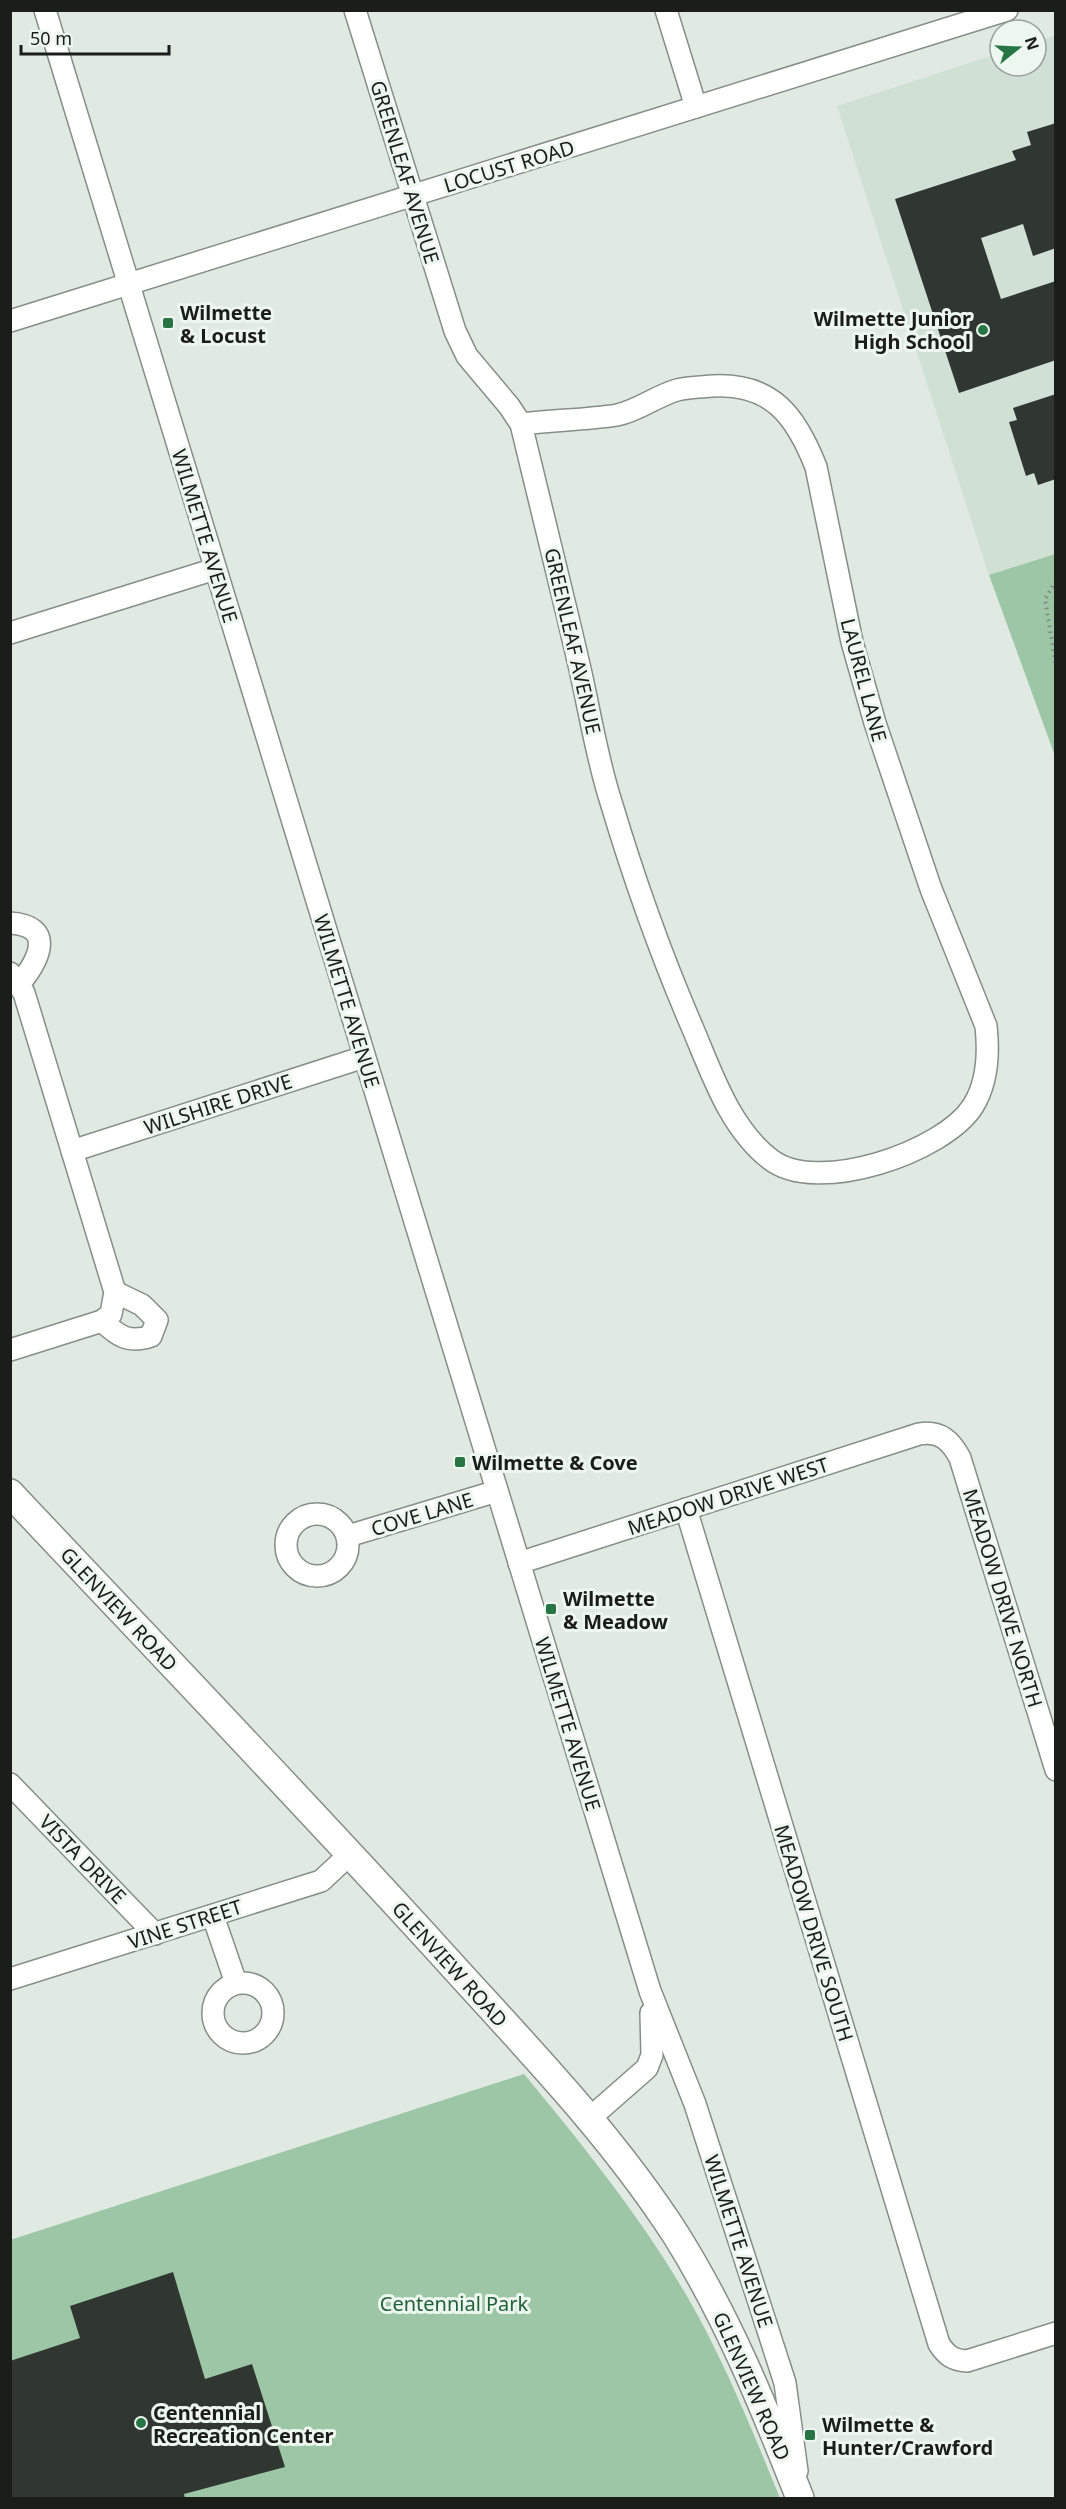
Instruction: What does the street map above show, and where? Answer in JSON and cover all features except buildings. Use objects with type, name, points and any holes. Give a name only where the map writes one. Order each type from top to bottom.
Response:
[{"type":"main road","name":"GLENVIEW ROAD","points":[[10,1493],[350,1854],[590,2118],[675,2234],[715,2302],[751,2375],[800,2499]]},
{"type":"street","name":"WILMETTE AVENUE","points":[[45,10],[650,1991],[695,2104],[785,2384],[800,2499]]},
{"type":"street","name":"GREENLEAF AVENUE","points":[[355,10],[411,196],[455,331],[467,356],[509,405],[520,424],[610,800],[658,942],[713,1076],[732,1114],[751,1142],[772,1161],[808,1172],[836,1172],[879,1162]]},
{"type":"street","points":[[666,10],[696,107]]},
{"type":"street","name":"LOCUST ROAD","points":[[10,321],[1007,10]]},
{"type":"street","name":"LAUREL LANE","points":[[520,424],[619,415],[679,389],[732,385],[757,389],[791,419],[806,441],[816,467],[852,642],[875,723],[931,889],[986,1026],[988,1047],[982,1085],[974,1105],[961,1121],[929,1144],[879,1162]]},
{"type":"street","points":[[10,633],[215,569]]},
{"type":"street","points":[[10,923],[26,924],[37,934],[40,949],[35,964],[15,978],[115,1292],[111,1314],[102,1321],[10,1350]]},
{"type":"street","name":"WILSHIRE DRIVE","points":[[72,1152],[364,1057]]},
{"type":"street","points":[[102,1321],[120,1338],[138,1341],[151,1336],[157,1320],[142,1305],[115,1292]]},
{"type":"street","name":"MEADOW DRIVE WEST","points":[[519,1563],[919,1434],[929,1432],[938,1434]]},
{"type":"street","name":"MEADOW DRIVE NORTH","points":[[938,1434],[948,1440],[960,1458],[1056,1770]]},
{"type":"street","name":"COVE LANE","points":[[348,1536],[497,1491]]},
{"type":"street","name":"MEADOW DRIVE SOUTH","points":[[686,1509],[933,2329],[946,2354],[955,2361],[967,2361],[1056,2333]]},
{"type":"street","name":"VISTA DRIVE","points":[[10,1784],[155,1934]]},
{"type":"street","name":"VINE STREET","points":[[10,1979],[321,1881],[350,1854]]},
{"type":"street","points":[[213,1916],[236,1983]]},
{"type":"street","name":"WILMETTE AVENUE","points":[[590,2118],[647,2068],[652,2055],[650,1991]]},
{"type":"path","points":[[1056,581],[1045,599],[1056,666]]},
{"type":"shaded area","name":"Wilmette Junior High School","points":[[1055,35],[1055,554],[989,575],[837,106],[988,57],[988,78],[1048,78],[1048,37]]},
{"type":"green space","points":[[1056,554],[1055,756],[989,575]]},
{"type":"green space","name":"Centennial Park","points":[[524,2074],[622,2198],[667,2263],[706,2331],[726,2372],[780,2498],[11,2498],[10,2240]]},
{"type":"place","name":"Wilmette & Locust","points":[[168,323]]},
{"type":"place","name":"Wilmette Junior High School","points":[[983,330]]},
{"type":"place","name":"Wilmette & Cove","points":[[460,1462]]},
{"type":"place","name":"Wilmette & Meadow","points":[[551,1609]]},
{"type":"place","name":"Centennial Recreation Center","points":[[141,2423]]},
{"type":"place","name":"Wilmette & Hunter/Crawford","points":[[810,2435]]}]
